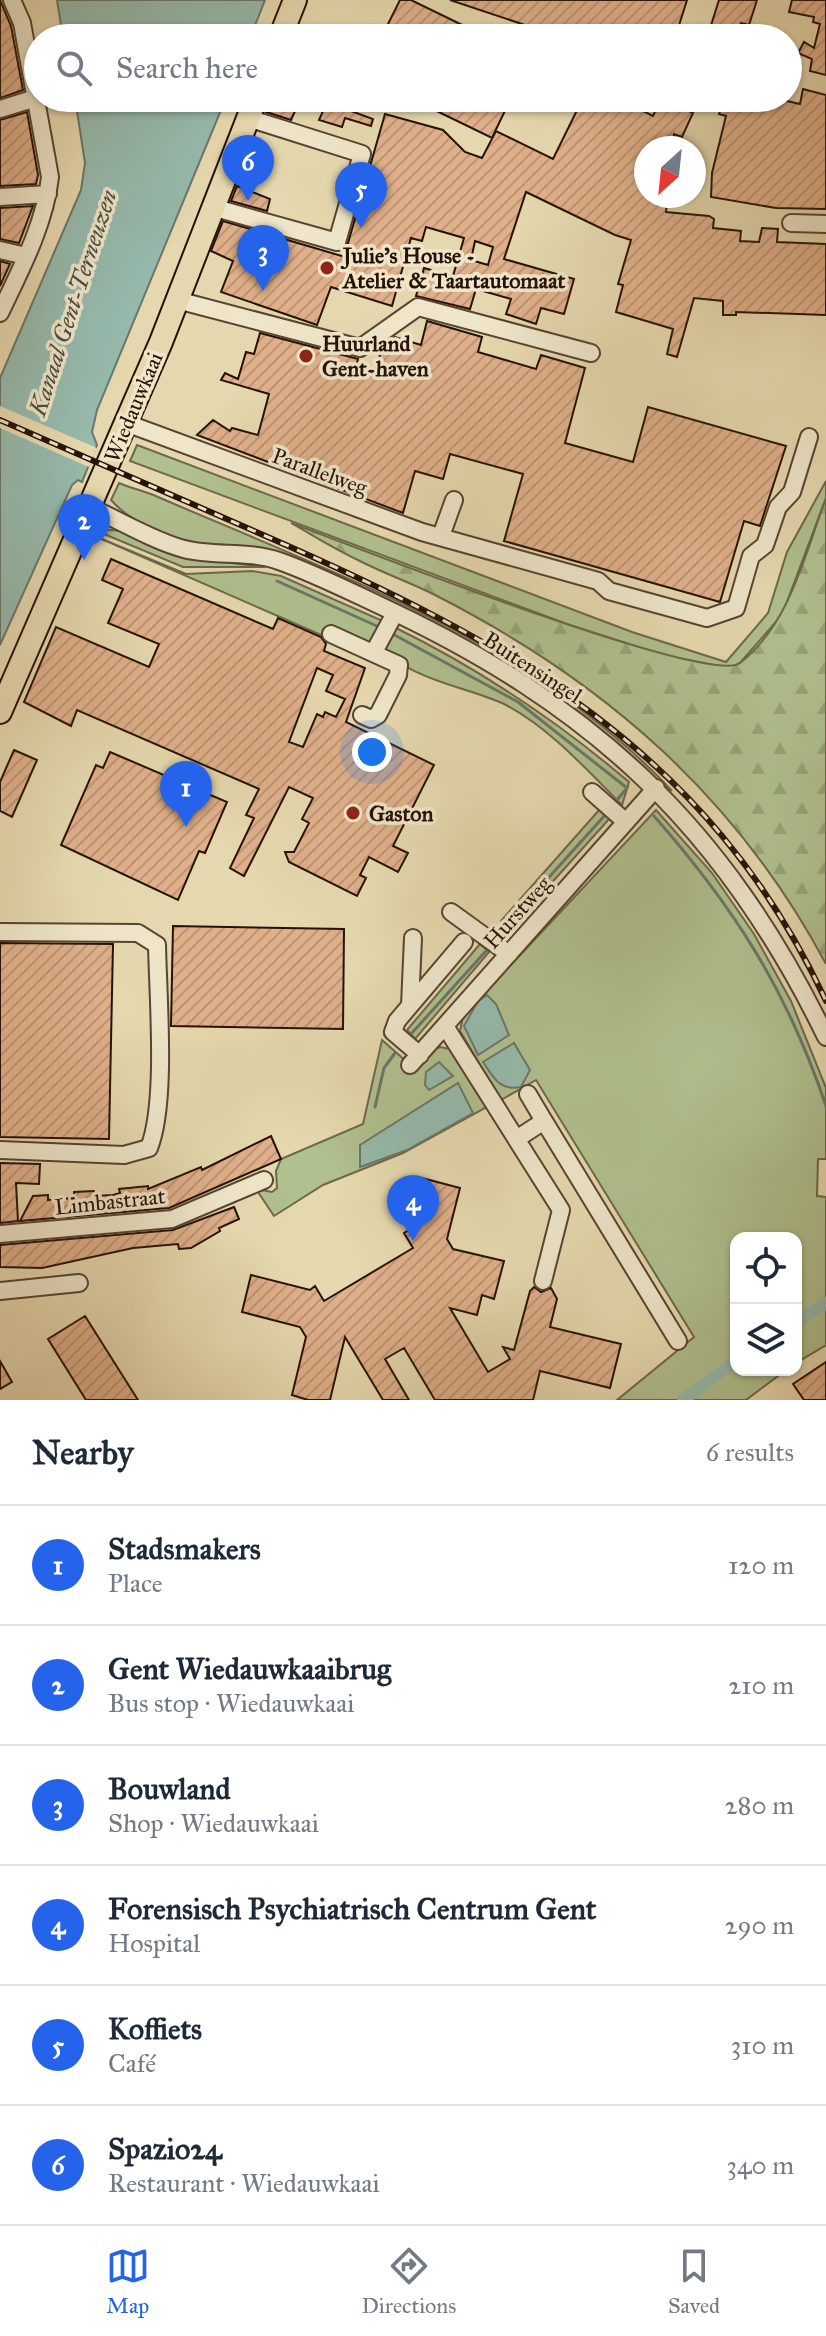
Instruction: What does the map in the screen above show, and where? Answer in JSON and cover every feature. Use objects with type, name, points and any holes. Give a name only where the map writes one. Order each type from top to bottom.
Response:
[{"type":"main road","points":[[286,24],[295,0]]},
{"type":"main road","name":"Wiedauwkaai","points":[[0,712],[126,423],[250,112]]},
{"type":"street","points":[[12,0],[24,34]]},
{"type":"street","points":[[0,109],[24,102]]},
{"type":"street","points":[[0,313],[26,256],[48,194],[50,177],[38,112]]},
{"type":"street","points":[[212,207],[337,242],[362,154],[262,112]]},
{"type":"street","points":[[0,197],[48,194]]},
{"type":"street","points":[[791,223],[826,224]]},
{"type":"street","points":[[0,250],[26,256]]},
{"type":"street","points":[[177,300],[360,348],[418,307],[591,353]]},
{"type":"street","name":"Parallelweg","points":[[126,423],[441,536],[598,581],[609,591],[707,618],[736,608],[751,556],[765,545],[778,507],[792,492],[809,437]]},
{"type":"street","points":[[441,536],[454,500]]},
{"type":"street","name":"Buitensingel","points":[[89,507],[185,550],[279,561],[388,625],[485,660],[547,700],[731,874],[791,964],[826,1037]]},
{"type":"street","points":[[374,652],[388,625]]},
{"type":"street","points":[[331,634],[399,665],[378,715],[371,719],[362,715]]},
{"type":"street","points":[[592,792],[626,822]]},
{"type":"street","name":"Hurstweg","points":[[410,1005],[397,1021],[393,1032],[415,1060],[648,798]]},
{"type":"street","points":[[451,912],[509,954]]},
{"type":"street","points":[[0,932],[138,933],[157,945],[158,1013],[157,1128],[149,1148],[124,1155],[0,1150]]},
{"type":"street","points":[[410,1005],[413,938]]},
{"type":"street","points":[[410,1005],[464,942]]},
{"type":"street","points":[[445,1026],[561,1210],[543,1281]]},
{"type":"street","points":[[528,1094],[678,1341]]},
{"type":"street","points":[[518,1138],[544,1121]]},
{"type":"street","name":"Limbastraat","points":[[0,1234],[172,1219],[264,1180]]},
{"type":"street","points":[[0,1291],[79,1283]]},
{"type":"green space","points":[[137,445],[632,632],[726,662],[768,613],[787,552],[826,481],[826,498],[782,615],[740,663],[729,668],[663,655],[567,624],[130,461]]},
{"type":"green space","points":[[119,483],[363,585],[497,654],[560,694],[618,740],[672,791],[400,608],[157,531],[132,518],[111,500]]},
{"type":"green space","points":[[826,498],[826,964],[790,903],[751,848],[708,796],[661,749],[610,706],[556,666],[498,630],[428,591],[342,552],[291,523],[599,635],[714,665],[740,663],[772,629],[794,587]]},
{"type":"green space","points":[[100,529],[121,531],[192,558],[265,567],[183,567],[99,532]]},
{"type":"green space","points":[[97,537],[186,574],[252,571],[281,576],[385,622],[377,641],[364,644],[328,638]]},
{"type":"green space","points":[[394,627],[487,678],[601,759],[629,782],[622,805],[567,750],[522,714],[492,699],[420,674],[392,656],[383,644]]},
{"type":"green space","points":[[600,809],[610,818],[510,929],[501,921]]},
{"type":"green space","points":[[656,810],[712,873],[754,934],[791,1001],[826,1088],[826,1159],[818,1159],[817,1196],[826,1197],[826,1345],[802,1359],[802,1232],[730,1232],[730,1376],[778,1376],[746,1400],[617,1400],[694,1337],[536,1080],[501,1100],[460,1031],[463,1016]]},
{"type":"green space","points":[[480,944],[489,952],[415,1039],[407,1030]]},
{"type":"green space","points":[[382,1040],[406,1061],[440,1047],[450,1049],[487,1107],[403,1153],[323,1185],[274,1216],[256,1189],[272,1192],[277,1188],[276,1171],[281,1159],[363,1124]]},
{"type":"water","points":[[57,0],[265,0],[256,24],[61,24]]},
{"type":"water","name":"Kanaal Gent-Terneuzen","points":[[77,112],[220,112],[97,410],[92,432],[97,445],[82,482],[78,480],[72,485],[0,645],[0,378],[81,190],[85,163]]},
{"type":"water","points":[[487,995],[496,1004],[509,1035],[478,1055],[464,1026],[478,1001]]},
{"type":"water","points":[[514,1043],[530,1070],[521,1087],[514,1088],[498,1082],[483,1062]]},
{"type":"water","points":[[439,1062],[453,1076],[429,1090],[425,1085],[426,1072]]},
{"type":"water","points":[[458,1083],[473,1113],[407,1150],[360,1167],[360,1145]]},
{"type":"pier","points":[[0,406],[97,448],[89,467],[0,428]]},
{"type":"building","points":[[0,0],[11,26],[23,90],[0,98]]},
{"type":"building","points":[[400,0],[411,0],[460,24],[388,24]]},
{"type":"building","points":[[450,0],[687,0],[679,24],[522,24]]},
{"type":"building","points":[[719,0],[757,0],[749,24],[711,24]]},
{"type":"building","points":[[792,0],[826,0],[826,75],[810,71],[812,59],[802,55],[804,42],[814,48],[820,24],[813,22],[814,17],[789,12]]},
{"type":"building","points":[[803,89],[826,95],[826,209],[776,208],[711,197],[712,173],[726,116],[720,112],[802,112]]},
{"type":"building","points":[[27,112],[38,175],[36,184],[0,186],[0,120]]},
{"type":"building","points":[[266,112],[295,112],[291,120]]},
{"type":"building","points":[[323,112],[354,112],[373,119],[371,126],[345,118],[342,127],[319,120]]},
{"type":"building","points":[[439,112],[504,112],[492,138]]},
{"type":"building","points":[[576,112],[645,112],[653,116],[655,112],[691,112],[682,136],[634,136],[634,208],[666,208],[666,212],[709,216],[714,219],[713,228],[741,231],[740,241],[759,242],[762,228],[778,229],[777,242],[826,244],[826,315],[736,312],[736,315],[723,315],[723,301],[694,298],[677,357],[667,354],[673,329],[616,312],[623,285],[618,284],[631,240],[526,192],[504,259],[574,279],[564,314],[541,308],[536,324],[506,314],[511,299],[476,289],[470,309],[416,296],[424,268],[453,276],[464,238],[426,227],[422,241],[411,238],[392,306],[331,287],[317,325],[221,292],[233,261],[211,251],[223,221],[352,259],[348,243],[385,114],[443,130],[465,152],[482,158],[496,131],[553,159]],"holes":[[[475,241],[493,247],[488,265],[471,260]]]},
{"type":"building","points":[[237,186],[270,199],[267,211],[231,201]]},
{"type":"building","points":[[33,206],[19,243],[0,239],[0,208]]},
{"type":"building","points":[[0,261],[10,264],[0,286]]},
{"type":"building","points":[[427,321],[482,337],[478,352],[536,369],[541,355],[585,368],[565,443],[633,462],[648,407],[786,446],[760,526],[744,521],[720,602],[504,541],[523,474],[450,454],[443,479],[415,471],[403,513],[197,435],[213,420],[230,431],[232,428],[258,435],[269,394],[221,380],[225,373],[238,379],[246,352],[254,354],[260,333],[358,359],[356,367],[375,372],[383,345],[395,337],[421,345]]},
{"type":"building","points":[[111,559],[273,629],[278,618],[321,637],[326,644],[324,651],[365,668],[346,722],[434,765],[393,846],[408,853],[398,872],[369,857],[360,875],[366,878],[357,896],[289,862],[285,852],[294,852],[309,823],[302,819],[313,798],[289,787],[244,876],[230,868],[254,818],[246,815],[259,789],[77,710],[71,726],[24,702],[56,627],[149,667],[159,644],[108,623],[123,589],[102,580]],"holes":[[[317,668],[333,675],[326,691],[345,699],[336,717],[325,712],[323,717],[317,714],[303,747],[289,742]]]},
{"type":"building","points":[[14,750],[37,760],[12,817],[0,811],[0,782]]},
{"type":"building","points":[[110,752],[227,802],[205,853],[199,851],[178,900],[61,845],[96,765],[103,768]]},
{"type":"building","points":[[173,926],[344,929],[343,1029],[171,1026]]},
{"type":"building","points":[[0,943],[113,944],[109,1139],[0,1137]]},
{"type":"building","points":[[271,1136],[281,1159],[169,1208],[20,1221],[33,1196],[48,1195],[48,1200],[74,1198],[74,1192],[94,1191],[95,1196],[120,1193],[119,1189],[148,1186],[148,1189],[201,1167],[202,1170]]},
{"type":"building","points":[[0,1163],[40,1164],[39,1184],[16,1183],[18,1221],[0,1223]]},
{"type":"building","points":[[422,1178],[460,1188],[447,1239],[453,1249],[504,1261],[494,1299],[482,1295],[477,1315],[450,1308],[488,1372],[510,1359],[503,1347],[514,1350],[530,1291],[534,1287],[541,1292],[551,1288],[557,1299],[550,1327],[621,1344],[610,1388],[540,1371],[533,1400],[435,1400],[404,1348],[385,1359],[409,1400],[383,1400],[345,1337],[330,1400],[308,1400],[292,1395],[306,1337],[300,1327],[242,1312],[251,1275],[310,1290],[315,1286],[324,1301],[413,1248],[404,1233],[409,1230]]},
{"type":"building","points":[[234,1207],[239,1219],[219,1228],[220,1231],[191,1248],[179,1249],[178,1244],[133,1248],[42,1268],[0,1267],[0,1245],[173,1230]]},
{"type":"building","points":[[85,1316],[138,1400],[86,1400],[48,1339]]},
{"type":"building","points":[[0,1361],[12,1382],[0,1389]]},
{"type":"building","points":[[826,1362],[826,1400],[804,1400],[793,1384]]},
{"type":"waterway","points":[[277,581],[379,627]]},
{"type":"waterway","points":[[389,632],[518,702],[627,788],[617,800]]},
{"type":"waterway","points":[[506,925],[606,814]]},
{"type":"waterway","points":[[654,816],[709,883],[776,987],[811,1064],[826,1106]]},
{"type":"waterway","points":[[411,1034],[486,951]]},
{"type":"waterway","points":[[375,1107],[384,1068],[395,1053]]},
{"type":"waterway","points":[[802,1318],[826,1303]]},
{"type":"waterway","points":[[683,1400],[730,1365]]},
{"type":"railway","points":[[0,420],[351,574],[516,662],[591,713],[660,770],[722,836],[778,913],[826,1001]]},
{"type":"place","name":"Spazio24","points":[[248,201]]},
{"type":"place","name":"Koffiets","points":[[361,228]]},
{"type":"place","name":"Julie's House - Atelier & Taartautomaat","points":[[327,268]]},
{"type":"place","name":"Bouwland","points":[[263,291]]},
{"type":"place","name":"Huurland Gent-haven","points":[[306,356]]},
{"type":"place","name":"Gent Wiedauwkaaibrug","points":[[84,560]]},
{"type":"place","name":"Gaston","points":[[353,813]]},
{"type":"place","name":"Stadsmakers","points":[[186,827]]},
{"type":"place","name":"Forensisch Psychiatrisch Centrum Gent","points":[[413,1241]]}]
